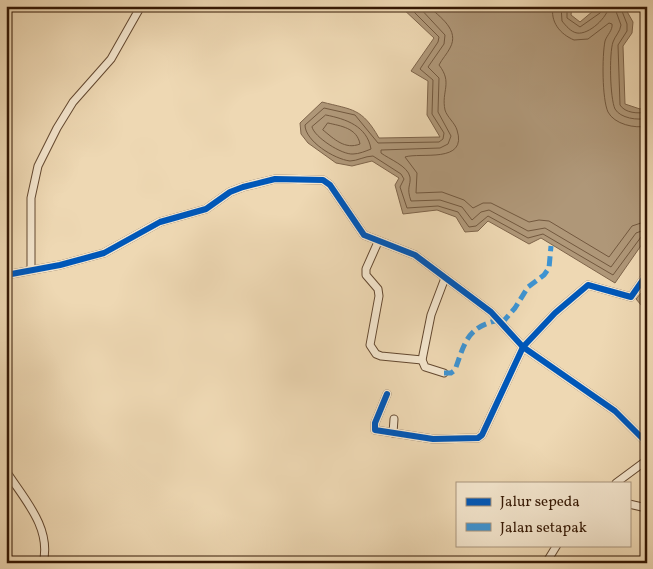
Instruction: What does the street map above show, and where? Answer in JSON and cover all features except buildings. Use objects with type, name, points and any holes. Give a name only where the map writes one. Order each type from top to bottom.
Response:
[{"type":"street","points":[[31,270],[31,198],[38,166],[57,128],[73,102],[111,60],[141,6]]},
{"type":"street","points":[[6,275],[104,253],[160,222],[206,209],[230,192],[275,179],[323,180],[333,190],[364,236],[410,252],[491,312],[523,347],[598,397],[647,443]]},
{"type":"street","points":[[378,242],[366,269],[368,278],[378,288],[379,296],[370,345],[376,354],[381,356],[422,360]]},
{"type":"street","points":[[387,394],[374,426],[375,430],[433,439],[478,438],[482,435],[523,347],[555,313],[585,286],[592,285],[612,294],[632,297],[647,274]]},
{"type":"street","points":[[444,373],[425,367],[422,360],[432,315],[445,278]]},
{"type":"street","points":[[393,432],[394,419]]},
{"type":"street","points":[[617,482],[647,460]]},
{"type":"street","points":[[6,471],[41,525],[46,547],[43,563]]},
{"type":"street","points":[[630,504],[642,507],[647,506]]},
{"type":"street","points":[[546,563],[556,546]]},
{"type":"water","points":[[400,6],[572,6],[571,15],[580,22],[599,6],[625,8],[633,22],[632,33],[623,46],[625,104],[640,109],[647,106],[647,237],[615,283],[541,238],[529,244],[488,221],[478,231],[465,232],[456,217],[437,210],[403,214],[395,185],[399,178],[372,161],[352,166],[336,163],[308,143],[301,134],[300,123],[322,102],[356,112],[367,121],[379,138],[440,137],[427,115],[428,81],[411,71],[434,38]]},
{"type":"water","points":[[647,286],[647,312],[636,299]]},
{"type":"marked path","points":[[502,323],[515,308],[528,287],[544,275],[549,268],[551,246]]},
{"type":"marked path","points":[[444,373],[451,373],[455,370],[465,344],[474,332],[488,323],[499,320]]},
{"type":"cycle path","points":[[6,275],[60,265],[104,253],[160,222],[206,209],[230,192],[243,187],[275,179],[323,180],[330,185],[364,235],[415,255],[491,312],[523,347],[615,411],[647,443]]},
{"type":"cycle path","points":[[387,394],[375,423],[375,430],[433,439],[478,438],[482,435],[523,347],[555,313],[588,285],[631,297],[647,274]]}]
